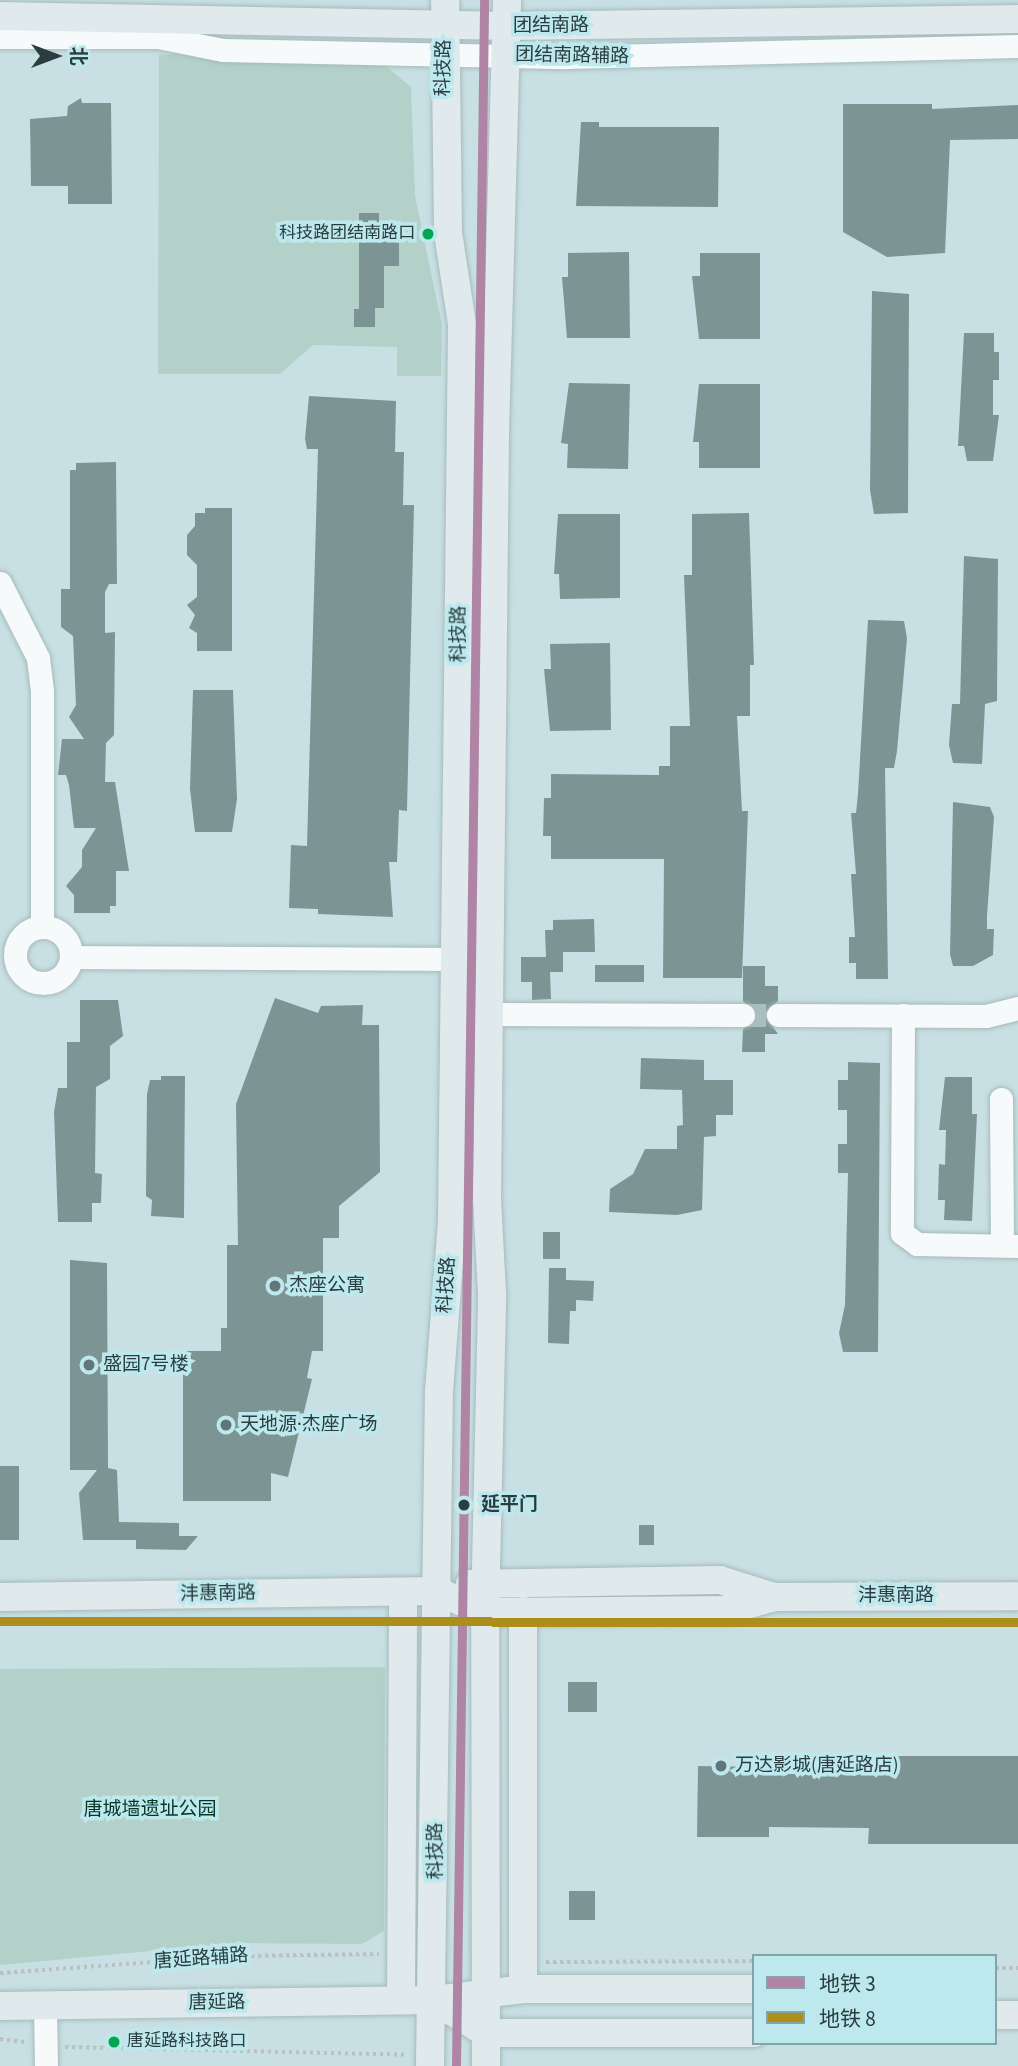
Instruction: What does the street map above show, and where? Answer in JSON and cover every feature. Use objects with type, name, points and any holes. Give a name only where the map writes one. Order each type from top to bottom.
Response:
[{"type":"main road","name":"团结南路","points":[[0,16],[444,26],[507,13],[1018,19]]},
{"type":"main road","name":"科技路","points":[[486,2066],[485,1612],[488,1580],[491,1014],[507,13]]},
{"type":"main road","name":"科技路","points":[[430,2061],[434,2000],[437,1591],[456,960],[462,324],[448,233],[444,26]]},
{"type":"main road","name":"沣惠南路","points":[[0,1597],[437,1591],[488,1580],[720,1580],[774,1597]]},
{"type":"main road","name":"沣惠南路","points":[[437,1591],[485,1612],[523,1621],[728,1610],[774,1597],[1018,1596]]},
{"type":"main road","points":[[401,2000],[403,1592]]},
{"type":"main road","points":[[523,1621],[523,1976]]},
{"type":"main road","name":"唐延路","points":[[0,2006],[434,2000],[487,1990],[523,1976],[752,1990]]},
{"type":"main road","points":[[434,2000],[486,2032],[752,2034]]},
{"type":"main road","points":[[997,2015],[1018,2015]]},
{"type":"street","name":"团结南路辅路","points":[[0,37],[158,37],[223,50],[444,26],[505,55],[849,54],[902,47],[1018,46]]},
{"type":"street","points":[[0,583],[38,658],[42,691],[42,926]]},
{"type":"street","points":[[42,926],[67,939],[71,957],[64,974],[39,983],[23,975],[8,959],[24,933],[42,926]]},
{"type":"street","points":[[71,957],[456,960]]},
{"type":"street","points":[[778,1015],[986,1016],[1018,1008]]},
{"type":"street","points":[[491,1014],[743,1015]]},
{"type":"street","points":[[903,1015],[902,1233],[917,1244],[1010,1245],[1001,1099]]},
{"type":"street","points":[[45,2005],[46,2055]]},
{"type":"path","name":"唐延路辅路","points":[[0,1973],[237,1956],[401,1954]]},
{"type":"path","points":[[523,1976],[752,1961]]},
{"type":"path","points":[[997,1968],[1018,1968]]},
{"type":"path","points":[[0,2039],[46,2055],[227,2054],[430,2061]]},
{"type":"green space","points":[[179,54],[220,62],[381,62],[411,87],[415,196],[442,325],[441,376],[397,376],[397,347],[313,345],[280,374],[158,374],[159,55]]},
{"type":"green space","name":"唐城墙遗址公园","points":[[385,1667],[384,1931],[362,1944],[237,1943],[0,1965],[0,1669]]},
{"type":"building","points":[[81,98],[82,103],[111,103],[112,204],[68,204],[68,186],[31,186],[30,119],[67,116],[68,106]]},
{"type":"building","points":[[843,104],[932,104],[932,109],[1018,105],[1018,139],[950,140],[945,253],[887,257],[843,232]]},
{"type":"building","points":[[581,122],[599,122],[599,127],[719,127],[718,207],[576,206]]},
{"type":"building","points":[[359,213],[379,213],[379,229],[399,229],[399,266],[384,266],[384,308],[375,308],[375,327],[354,327],[354,309],[359,309]]},
{"type":"building","points":[[629,252],[630,338],[567,338],[562,277],[568,277],[568,253]]},
{"type":"building","points":[[700,253],[760,253],[760,339],[699,339],[692,276],[700,276]]},
{"type":"building","points":[[872,291],[909,294],[908,513],[874,514],[870,490]]},
{"type":"building","points":[[964,333],[994,333],[994,352],[999,352],[999,380],[993,380],[993,415],[999,415],[993,461],[967,461],[964,446],[958,446]]},
{"type":"building","points":[[569,383],[630,384],[628,469],[567,468],[568,444],[561,443]]},
{"type":"building","points":[[699,384],[760,384],[760,468],[699,468],[699,442],[693,442]]},
{"type":"building","points":[[309,396],[396,401],[395,452],[404,452],[403,505],[414,505],[407,811],[399,810],[397,862],[389,862],[393,917],[318,914],[318,909],[289,908],[291,845],[307,846],[318,449],[307,449],[305,439]]},
{"type":"building","points":[[116,462],[117,584],[109,584],[105,592],[105,633],[115,632],[114,735],[106,743],[105,782],[115,782],[129,871],[116,871],[116,906],[110,906],[110,913],[74,913],[74,895],[66,886],[82,867],[82,850],[96,828],[74,828],[66,775],[58,775],[62,739],[84,739],[69,717],[76,705],[73,636],[61,627],[61,589],[70,589],[70,470],[76,470],[76,463]]},
{"type":"building","points":[[205,508],[232,508],[232,651],[197,651],[197,633],[189,628],[195,615],[187,605],[197,597],[197,565],[187,555],[187,535],[195,526],[195,513],[205,513]]},
{"type":"building","points":[[749,513],[754,665],[750,665],[750,716],[737,716],[742,811],[748,811],[742,978],[663,978],[664,859],[551,859],[551,836],[543,836],[544,798],[551,798],[551,774],[659,775],[659,766],[670,766],[670,726],[690,726],[684,575],[692,575],[692,514]]},
{"type":"building","points":[[558,514],[620,514],[620,598],[560,599],[559,574],[554,574]]},
{"type":"building","points":[[964,556],[998,559],[997,701],[985,704],[982,764],[953,763],[949,745],[952,704],[960,704]]},
{"type":"building","points":[[868,620],[904,621],[907,638],[897,751],[894,768],[885,768],[888,979],[856,979],[856,963],[849,963],[849,937],[855,937],[851,874],[856,874],[851,813],[856,813],[858,794]]},
{"type":"building","points":[[610,643],[611,730],[550,731],[544,669],[551,669],[550,644]]},
{"type":"building","points":[[193,690],[233,690],[237,799],[232,832],[195,832],[190,789]]},
{"type":"building","points":[[953,802],[990,807],[994,817],[987,916],[987,929],[994,929],[993,955],[973,966],[953,966],[950,954]]},
{"type":"building","points":[[594,919],[595,952],[563,952],[563,972],[550,972],[551,999],[532,1000],[532,982],[521,982],[521,957],[546,957],[545,930],[553,930],[553,920]]},
{"type":"building","points":[[595,965],[644,965],[644,982],[595,982]]},
{"type":"building","points":[[743,966],[765,966],[765,986],[778,986],[778,1001],[764,1014],[778,1034],[765,1034],[765,1052],[742,1052],[743,1029],[757,1016],[743,1001]]},
{"type":"building","name":"杰座公寓","points":[[275,998],[318,1013],[321,1006],[363,1005],[362,1025],[379,1025],[380,1172],[339,1206],[339,1238],[323,1238],[323,1351],[312,1351],[307,1378],[312,1379],[288,1477],[271,1473],[271,1501],[183,1501],[183,1351],[221,1351],[221,1328],[227,1328],[227,1245],[238,1245],[236,1104]]},
{"type":"building","points":[[80,1000],[118,1000],[123,1036],[110,1046],[110,1079],[96,1087],[95,1173],[102,1174],[101,1203],[92,1203],[92,1222],[58,1222],[54,1112],[58,1088],[67,1088],[67,1042],[80,1042]]},
{"type":"building","points":[[641,1058],[704,1060],[704,1080],[733,1080],[733,1115],[716,1115],[716,1136],[704,1137],[702,1210],[677,1215],[609,1212],[610,1189],[633,1174],[645,1149],[677,1149],[677,1126],[683,1125],[682,1090],[640,1089]]},
{"type":"building","points":[[848,1062],[880,1063],[878,1352],[843,1352],[839,1333],[845,1305],[848,1173],[838,1173],[838,1144],[847,1144],[847,1110],[838,1110],[838,1080],[848,1080]]},
{"type":"building","points":[[161,1076],[185,1076],[184,1218],[151,1216],[152,1200],[146,1196],[147,1094],[150,1080],[161,1080]]},
{"type":"building","points":[[945,1077],[972,1077],[972,1114],[977,1114],[972,1221],[944,1220],[945,1200],[938,1200],[939,1164],[945,1165],[946,1130],[939,1130]]},
{"type":"building","points":[[543,1232],[560,1232],[560,1259],[543,1259]]},
{"type":"building","name":"盛园7号楼","points":[[70,1260],[107,1263],[108,1468],[117,1470],[119,1522],[179,1523],[179,1536],[198,1536],[186,1550],[136,1549],[136,1540],[83,1540],[79,1493],[97,1470],[70,1470]]},
{"type":"building","points":[[549,1268],[566,1268],[566,1280],[594,1281],[593,1301],[576,1300],[576,1311],[570,1311],[569,1344],[548,1343]]},
{"type":"building","points":[[0,1466],[19,1466],[19,1540],[0,1540]]},
{"type":"building","points":[[639,1525],[654,1525],[654,1545],[639,1545]]},
{"type":"building","points":[[568,1682],[597,1682],[597,1712],[568,1712]]},
{"type":"building","points":[[873,1756],[1018,1756],[1018,1844],[868,1844],[869,1828],[769,1827],[769,1837],[697,1837],[698,1766],[770,1767],[770,1774],[873,1774]]},
{"type":"building","points":[[569,1891],[595,1891],[595,1920],[569,1920]]},
{"type":"tunnel","points":[[743,1015],[778,1015]]},
{"type":"metro line","name":"3","points":[[456,2066],[484,0]]},
{"type":"metro line","name":"8","points":[[0,1621],[1018,1622]]},
{"type":"place","name":"科技路团结南路口","points":[[428,234]]},
{"type":"place","name":"杰座公寓","points":[[275,1286]]},
{"type":"place","name":"盛园7号楼","points":[[89,1365]]},
{"type":"place","name":"天地源·杰座广场","points":[[226,1425]]},
{"type":"place","name":"延平门","points":[[464,1505]]},
{"type":"place","name":"万达影城(唐延路店)","points":[[721,1766]]},
{"type":"place","name":"唐延路科技路口","points":[[114,2042]]}]
